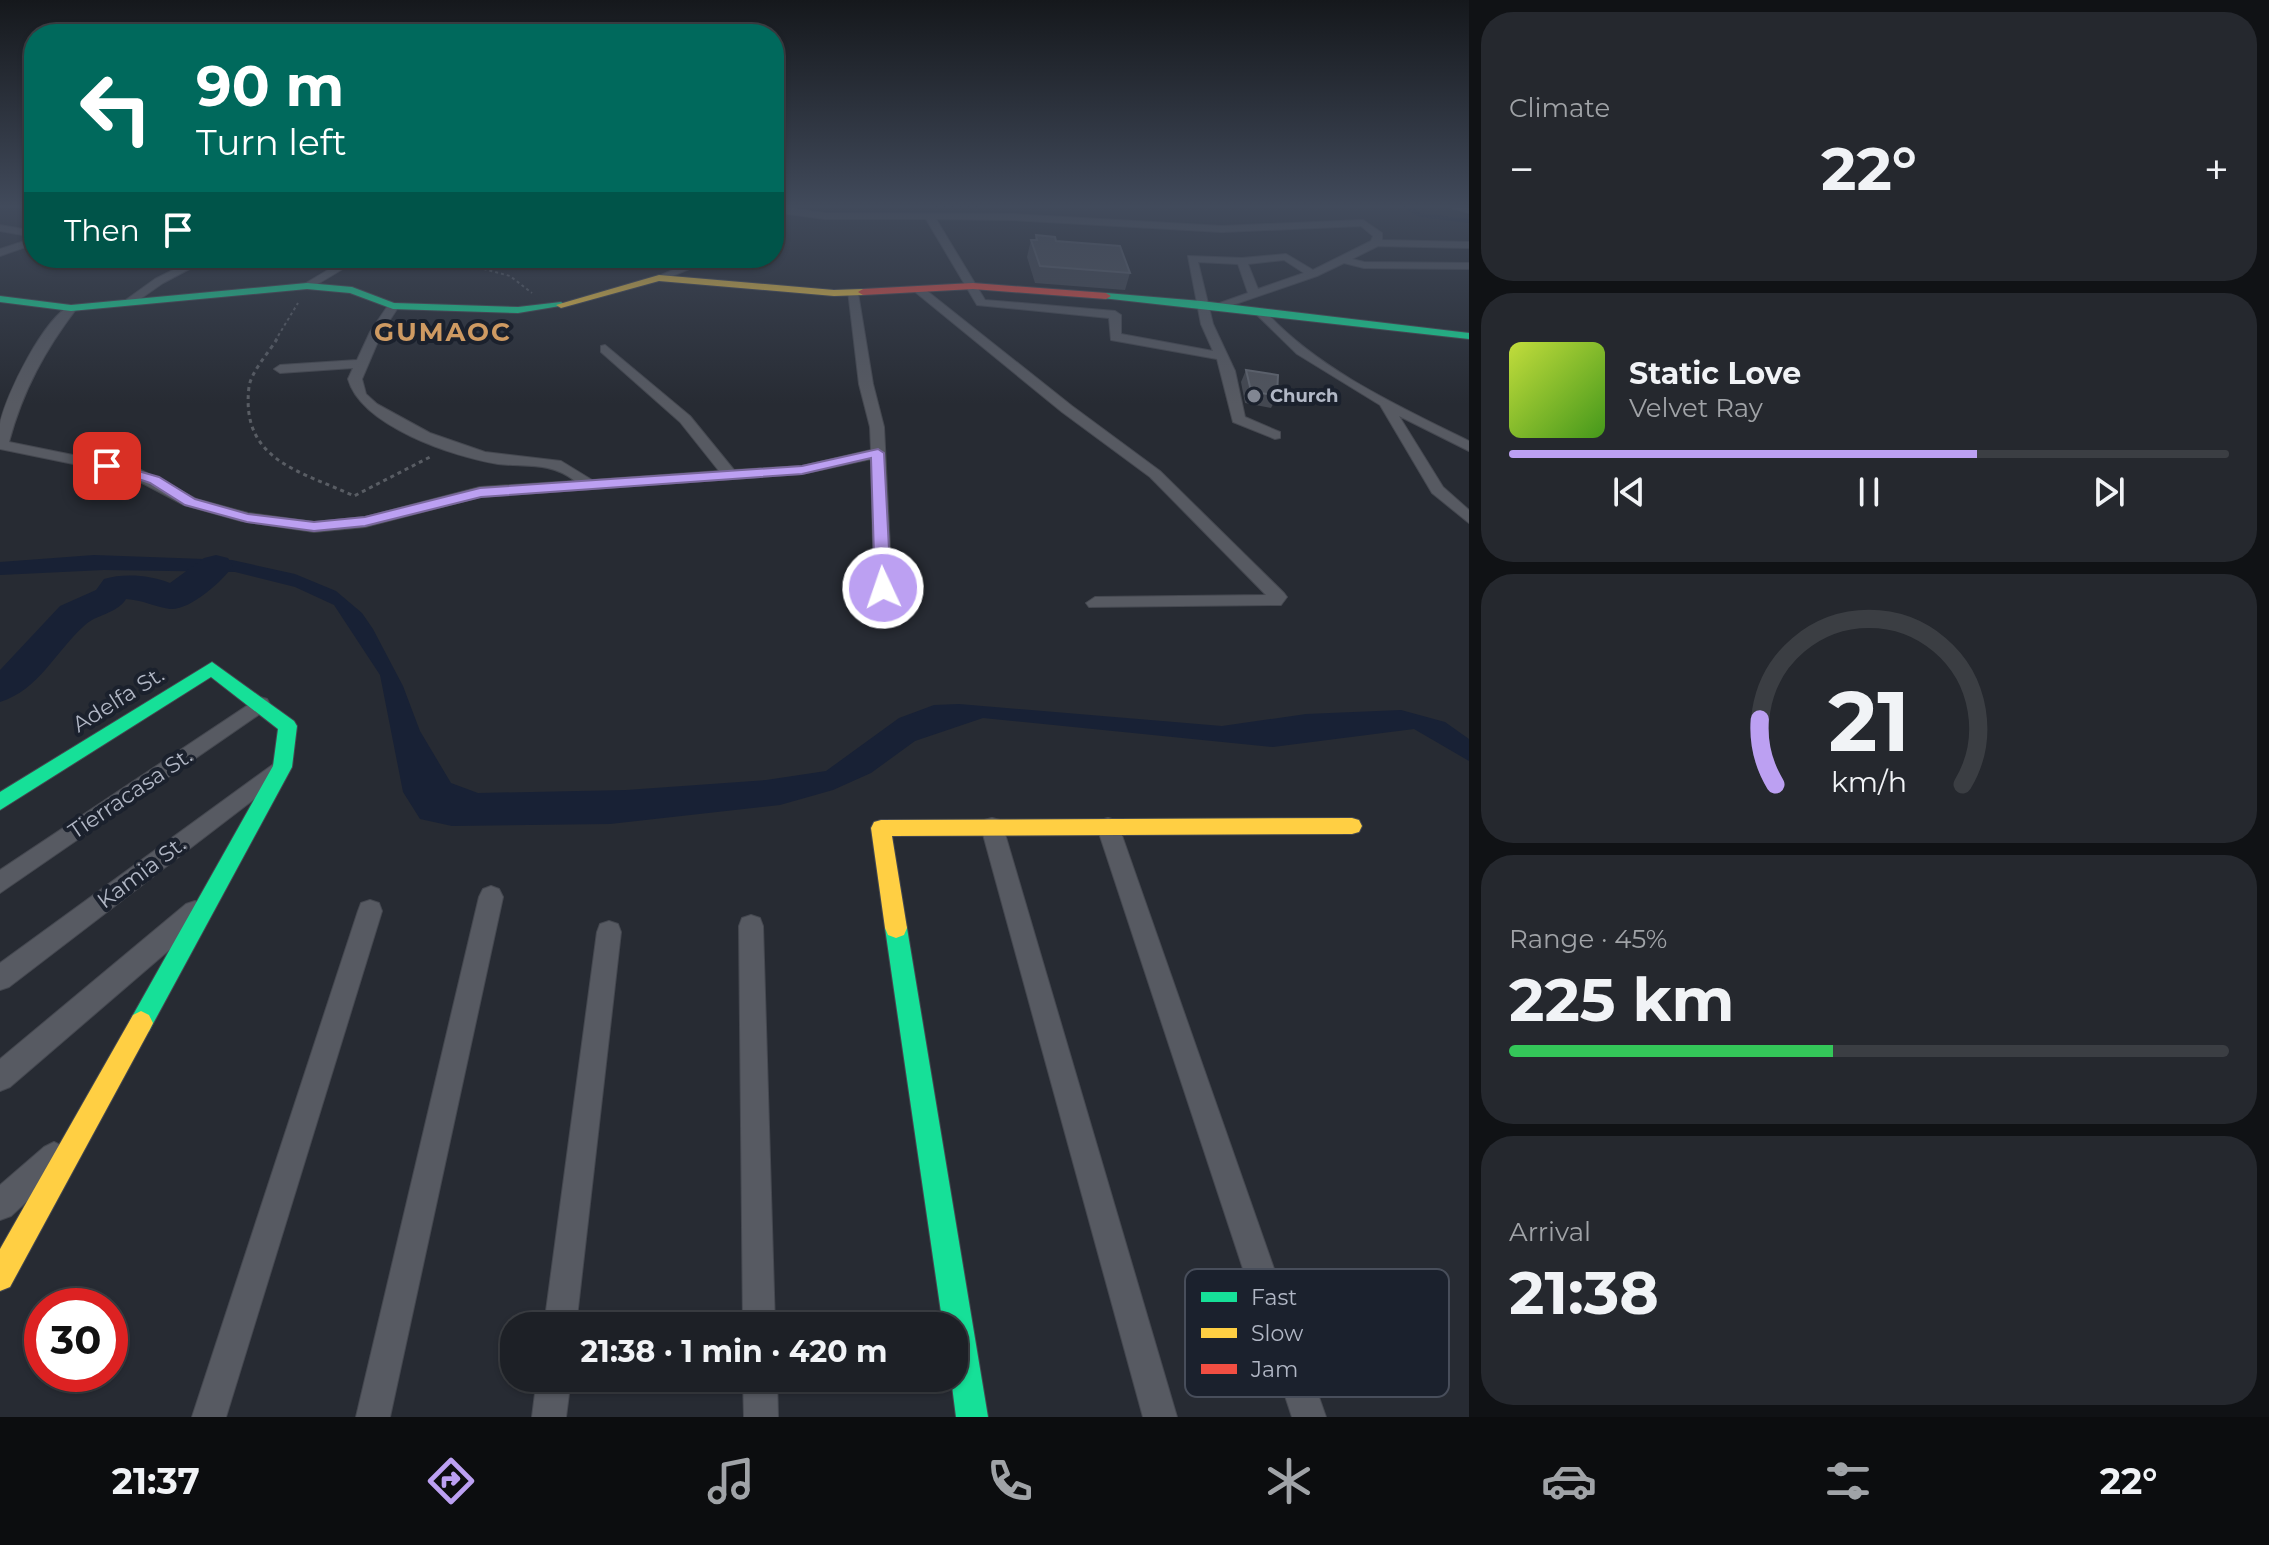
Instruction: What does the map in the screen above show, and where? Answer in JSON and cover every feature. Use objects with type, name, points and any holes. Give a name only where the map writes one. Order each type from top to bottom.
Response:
[{"type":"street","points":[[129,302],[179,271]]},
{"type":"street","points":[[307,286],[333,271]]},
{"type":"street","points":[[0,299],[71,308],[307,286],[352,290],[393,306],[543,309],[677,271]]},
{"type":"street","points":[[964,271],[981,303],[1115,315],[1115,337],[1222,356]]},
{"type":"street","points":[[1196,271],[1201,304],[1232,383],[1238,419],[1275,435]]},
{"type":"street","points":[[1246,271],[1258,304],[1276,332],[1308,359],[1346,379],[1386,406],[1469,447]]},
{"type":"street","points":[[1308,271],[1313,274]]},
{"type":"street","points":[[1258,304],[1319,271]]},
{"type":"street","points":[[659,278],[852,293],[973,286],[1221,306],[1258,304],[1469,336]]},
{"type":"street","points":[[918,289],[1067,409],[1151,471],[1278,597],[1275,601],[1095,603]]},
{"type":"street","points":[[852,293],[866,384],[877,427],[883,588]]},
{"type":"street","points":[[393,306],[355,379],[361,396],[388,416],[453,445],[494,458],[568,465],[588,485]]},
{"type":"street","points":[[71,308],[52,328],[28,368],[14,398],[1,444],[132,471],[190,502],[247,518],[314,527],[365,522],[480,492],[802,470],[878,453]]},
{"type":"street","points":[[605,349],[685,419],[728,473]]},
{"type":"street","points":[[280,369],[362,364]]},
{"type":"street","points":[[1386,406],[1437,490],[1469,518]]},
{"type":"street","name":"Adelfa St.","points":[[0,802],[212,668],[260,704]]},
{"type":"street","points":[[0,1277],[282,767],[288,726],[260,704]]},
{"type":"street","name":"Tierracasa St.","points":[[0,883],[260,704]]},
{"type":"street","name":"Kamia St.","points":[[0,978],[282,767]]},
{"type":"street","points":[[972,1417],[881,828],[1352,826]]},
{"type":"street","points":[[992,827],[1160,1417]]},
{"type":"street","points":[[1108,827],[1259,1269]]},
{"type":"street","points":[[373,1417],[491,897]]},
{"type":"street","points":[[0,1077],[207,901]]},
{"type":"street","points":[[209,1417],[370,911]]},
{"type":"street","points":[[751,926],[759,1312]]},
{"type":"street","points":[[562,1312],[609,932]]},
{"type":"street","points":[[0,1205],[78,1135]]},
{"type":"street","points":[[549,1417],[552,1392]]},
{"type":"street","points":[[760,1392],[761,1417]]},
{"type":"street","points":[[1302,1397],[1309,1417]]},
{"type":"path","points":[[492,271],[510,276],[527,286],[543,309]]},
{"type":"path","points":[[307,286],[249,385],[252,428],[261,448],[304,475],[354,496],[453,445]]},
{"type":"water","points":[[94,555],[232,560],[295,574],[336,591],[362,613],[373,629],[403,686],[420,731],[451,783],[478,793],[626,790],[766,780],[826,771],[899,718],[934,705],[959,704],[1222,726],[1306,714],[1401,710],[1445,722],[1469,739],[1469,761],[1414,729],[1273,747],[983,718],[915,741],[871,773],[833,790],[780,805],[610,824],[452,826],[420,819],[403,792],[380,675],[334,605],[295,587],[235,572],[104,570],[0,575],[0,562]]},
{"type":"building","points":[[1246,370],[1278,375],[1277,396],[1251,391]]},
{"type":"waterway","points":[[0,688],[12,682],[73,615],[109,598],[116,587],[154,589],[173,598],[216,566]]},
{"type":"traffic: fast","points":[[0,299],[71,308],[307,286],[352,290],[393,306],[518,310],[561,305]]},
{"type":"traffic: fast","points":[[1106,296],[1201,304],[1469,336]]},
{"type":"traffic: fast","points":[[0,802],[212,668],[288,726],[282,767],[141,1023]]},
{"type":"traffic: fast","points":[[896,928],[972,1417]]},
{"type":"traffic: slow","points":[[561,305],[659,278],[834,293],[863,292]]},
{"type":"traffic: slow","points":[[896,928],[881,828],[1352,826]]},
{"type":"traffic: slow","points":[[0,1277],[141,1023]]},
{"type":"traffic: jam","points":[[863,292],[973,286],[1106,296]]},
{"type":"place","name":"Church","points":[[1254,396]]},
{"type":"district","name":"GUMAOC","points":[[443,332]]},
{"type":"route","points":[[107,466],[155,480],[190,502],[247,518],[314,527],[365,522],[480,492],[551,489],[720,473],[802,470],[878,453],[883,588]]}]
